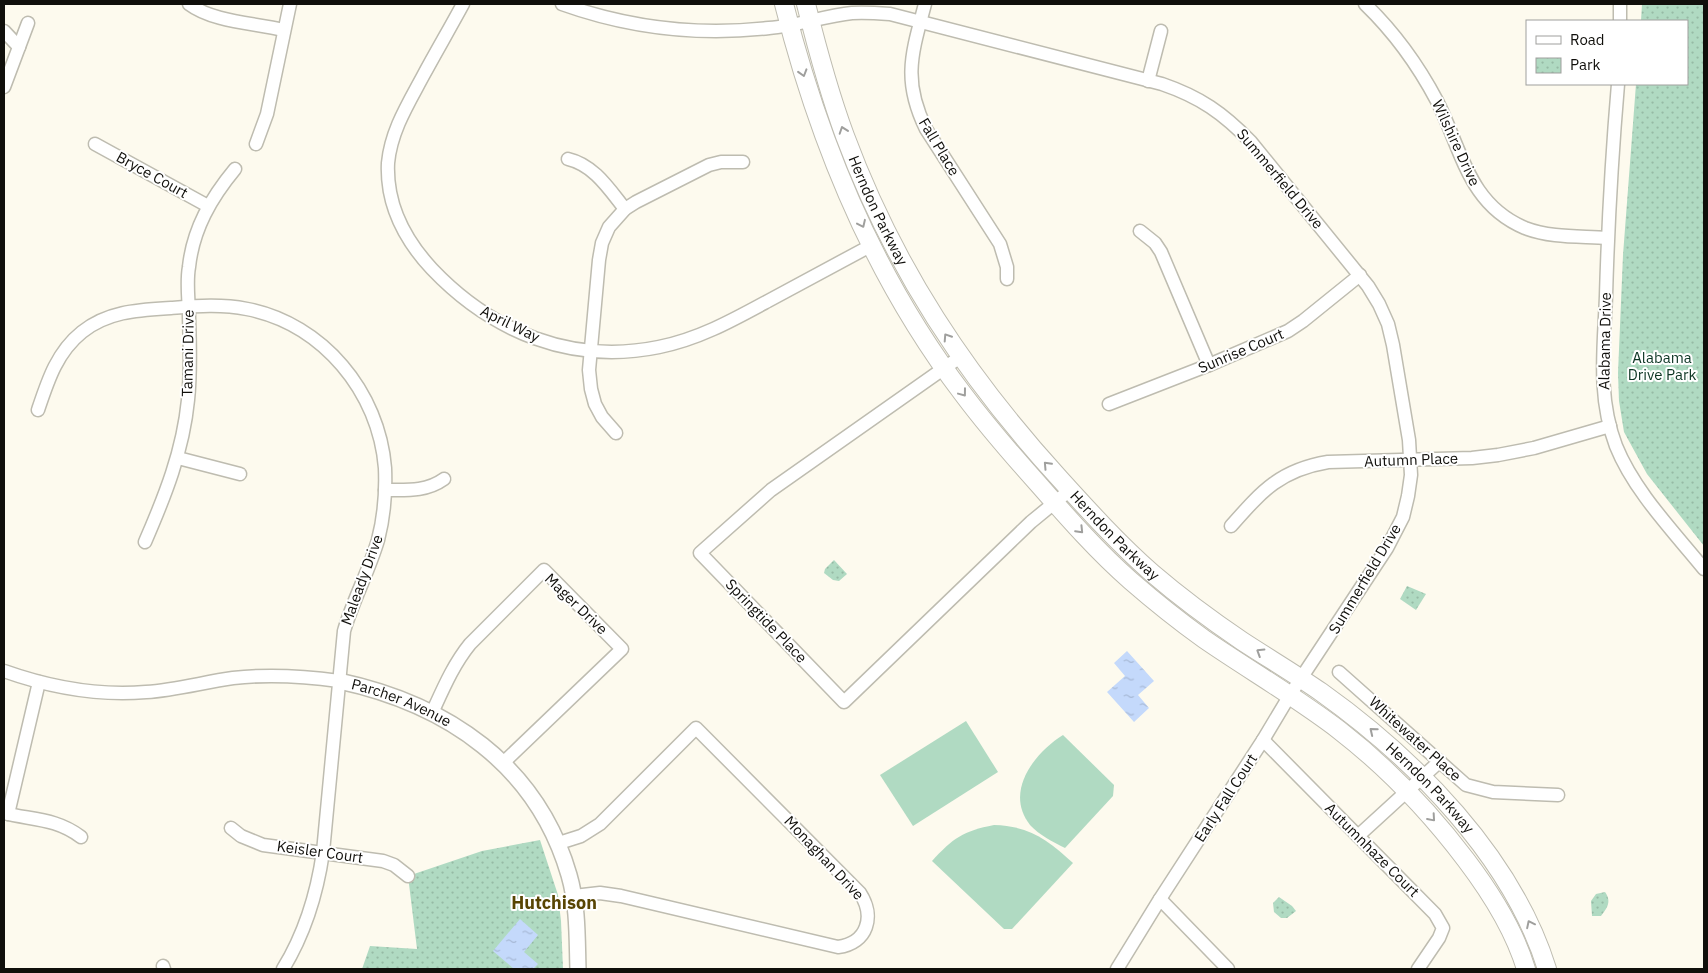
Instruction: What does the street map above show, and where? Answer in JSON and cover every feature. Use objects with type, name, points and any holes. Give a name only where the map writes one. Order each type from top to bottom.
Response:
[{"type":"main road","name":"Herndon Parkway","points":[[784,4],[810,95],[845,188],[872,245],[901,299],[964,395],[1001,442],[1054,502],[1107,558],[1142,590],[1202,637],[1290,695],[1341,732],[1408,791],[1438,823],[1484,884],[1508,925],[1526,969]]},
{"type":"main road","name":"Herndon Parkway","points":[[806,4],[832,98],[865,186],[896,252],[925,303],[960,357],[1012,424],[1070,490],[1126,549],[1183,598],[1341,707],[1378,736],[1422,777],[1476,839],[1510,887],[1536,936],[1547,969]]},
{"type":"street","points":[[189,4],[219,18],[283,30]]},
{"type":"street","points":[[256,144],[267,114],[283,30],[290,4]]},
{"type":"street","name":"April Way","points":[[463,4],[401,117],[392,140],[388,175],[391,198],[398,220],[408,240],[445,282],[479,310],[498,322],[538,340],[590,351],[615,352],[659,347],[697,337],[727,323],[872,245]]},
{"type":"street","name":"Summerfield Drive","points":[[562,4],[602,10],[658,28],[724,32],[790,26],[852,13],[890,14],[1179,90],[1197,98],[1233,123],[1251,142],[1360,276],[1379,304],[1388,324],[1410,440],[1411,460],[1408,496],[1394,536],[1290,695]]},
{"type":"street","name":"Fall Place","points":[[925,4],[912,58],[911,76],[917,111],[926,129],[1000,244],[1007,267],[1007,279]]},
{"type":"street","name":"Wilshire Drive","points":[[1365,4],[1392,33],[1425,80],[1453,135],[1467,172],[1476,189],[1488,203],[1506,218],[1538,232],[1607,238]]},
{"type":"street","points":[[1620,4],[1620,20]]},
{"type":"street","points":[[4,88],[28,23]]},
{"type":"street","points":[[1148,81],[1161,30]]},
{"type":"street","points":[[4,31],[19,47]]},
{"type":"street","name":"Alabama Drive","points":[[1618,85],[1607,238],[1602,374],[1604,397],[1610,426],[1627,468],[1638,485],[1704,569]]},
{"type":"street","name":"Bryce Court","points":[[96,144],[208,206]]},
{"type":"street","points":[[568,159],[584,165],[595,172],[625,209]]},
{"type":"street","points":[[616,433],[602,417],[595,404],[590,376],[590,351],[599,260],[602,243],[609,227],[625,209],[636,202],[709,165],[721,162],[743,162]]},
{"type":"street","name":"Tamani Drive","points":[[145,542],[160,508],[178,458],[183,436],[189,385],[188,278],[192,248],[199,225],[208,206],[235,169]]},
{"type":"street","points":[[1140,231],[1155,243],[1161,252],[1209,365]]},
{"type":"street","name":"Sunrise Court","points":[[1109,404],[1209,365],[1288,331],[1360,276]]},
{"type":"street","name":"Maleady Drive","points":[[38,410],[46,386],[60,357],[70,344],[96,322],[122,313],[189,306],[225,305],[270,315],[306,333],[328,350],[349,373],[368,404],[381,442],[385,468],[383,515],[378,539],[350,610],[344,632],[319,878],[302,932],[283,969]]},
{"type":"street","name":"Springtide Place","points":[[960,357],[771,490],[700,552],[844,702],[1032,522],[1070,490]]},
{"type":"street","name":"Autumn Place","points":[[1231,526],[1253,501],[1270,486],[1295,471],[1311,465],[1328,462],[1472,458],[1498,455],[1534,448],[1610,426]]},
{"type":"street","points":[[178,458],[240,474]]},
{"type":"street","points":[[385,490],[418,490],[430,487],[444,479]]},
{"type":"street","name":"Mager Drive","points":[[432,713],[452,668],[460,655],[544,570],[622,649],[503,762]]},
{"type":"street","name":"Parcher Avenue","points":[[4,671],[39,682],[81,690],[113,692],[145,692],[176,689],[257,676],[291,676],[339,681],[386,693],[432,713],[475,738],[503,762],[539,806],[559,843],[574,896],[578,969]]},
{"type":"street","name":"Whitewater Place","points":[[1338,672],[1466,785],[1493,792],[1558,795]]},
{"type":"street","points":[[39,682],[6,813],[58,823],[81,837]]},
{"type":"street","name":"Early Fall Court","points":[[1117,969],[1290,695]]},
{"type":"street","name":"Monaghan Drive","points":[[559,843],[580,836],[600,824],[696,728],[860,893],[866,902],[868,913],[864,933],[848,946],[838,947],[621,896],[600,893],[574,896]]},
{"type":"street","name":"Autumnhaze Court","points":[[1263,740],[1435,914],[1443,928],[1439,938],[1418,969]]},
{"type":"street","points":[[1358,836],[1440,761]]},
{"type":"street","name":"Keisler Court","points":[[231,828],[241,836],[263,844],[383,860],[394,865],[408,876]]},
{"type":"street","points":[[1160,899],[1228,969]]},
{"type":"green space","name":"Alabama Drive Park","points":[[1642,4],[1704,4],[1704,546],[1647,474],[1624,432],[1619,401],[1618,373],[1623,255],[1636,85],[1688,85],[1688,20],[1641,20]]},
{"type":"green space","points":[[834,560],[847,574],[839,581],[833,580],[824,573],[825,569]]},
{"type":"green space","points":[[1407,586],[1426,594],[1416,610],[1400,599]]},
{"type":"green space","points":[[966,721],[998,772],[913,826],[880,775]]},
{"type":"green space","points":[[1063,735],[1114,785],[1113,796],[1065,848],[1051,841],[1030,825],[1023,812],[1020,800],[1021,787],[1033,763],[1042,752]]},
{"type":"green space","points":[[994,825],[1028,831],[1047,841],[1073,863],[1012,929],[1004,929],[932,861],[959,837],[974,830]]},
{"type":"green space","points":[[540,840],[558,895],[563,969],[362,969],[370,946],[417,949],[408,876],[482,851]]},
{"type":"green space","points":[[1605,892],[1608,899],[1607,908],[1601,916],[1592,916],[1591,901],[1596,894]]},
{"type":"green space","points":[[1279,897],[1296,911],[1287,918],[1281,918],[1274,912],[1273,903]]},
{"type":"water","points":[[1127,651],[1154,681],[1138,695],[1149,708],[1134,722],[1107,692],[1125,676],[1114,663]]},
{"type":"water","points":[[520,919],[538,935],[524,952],[538,964],[533,969],[514,969],[493,951]]},
{"type":"district","name":"Hutchison","points":[[554,903]]}]
